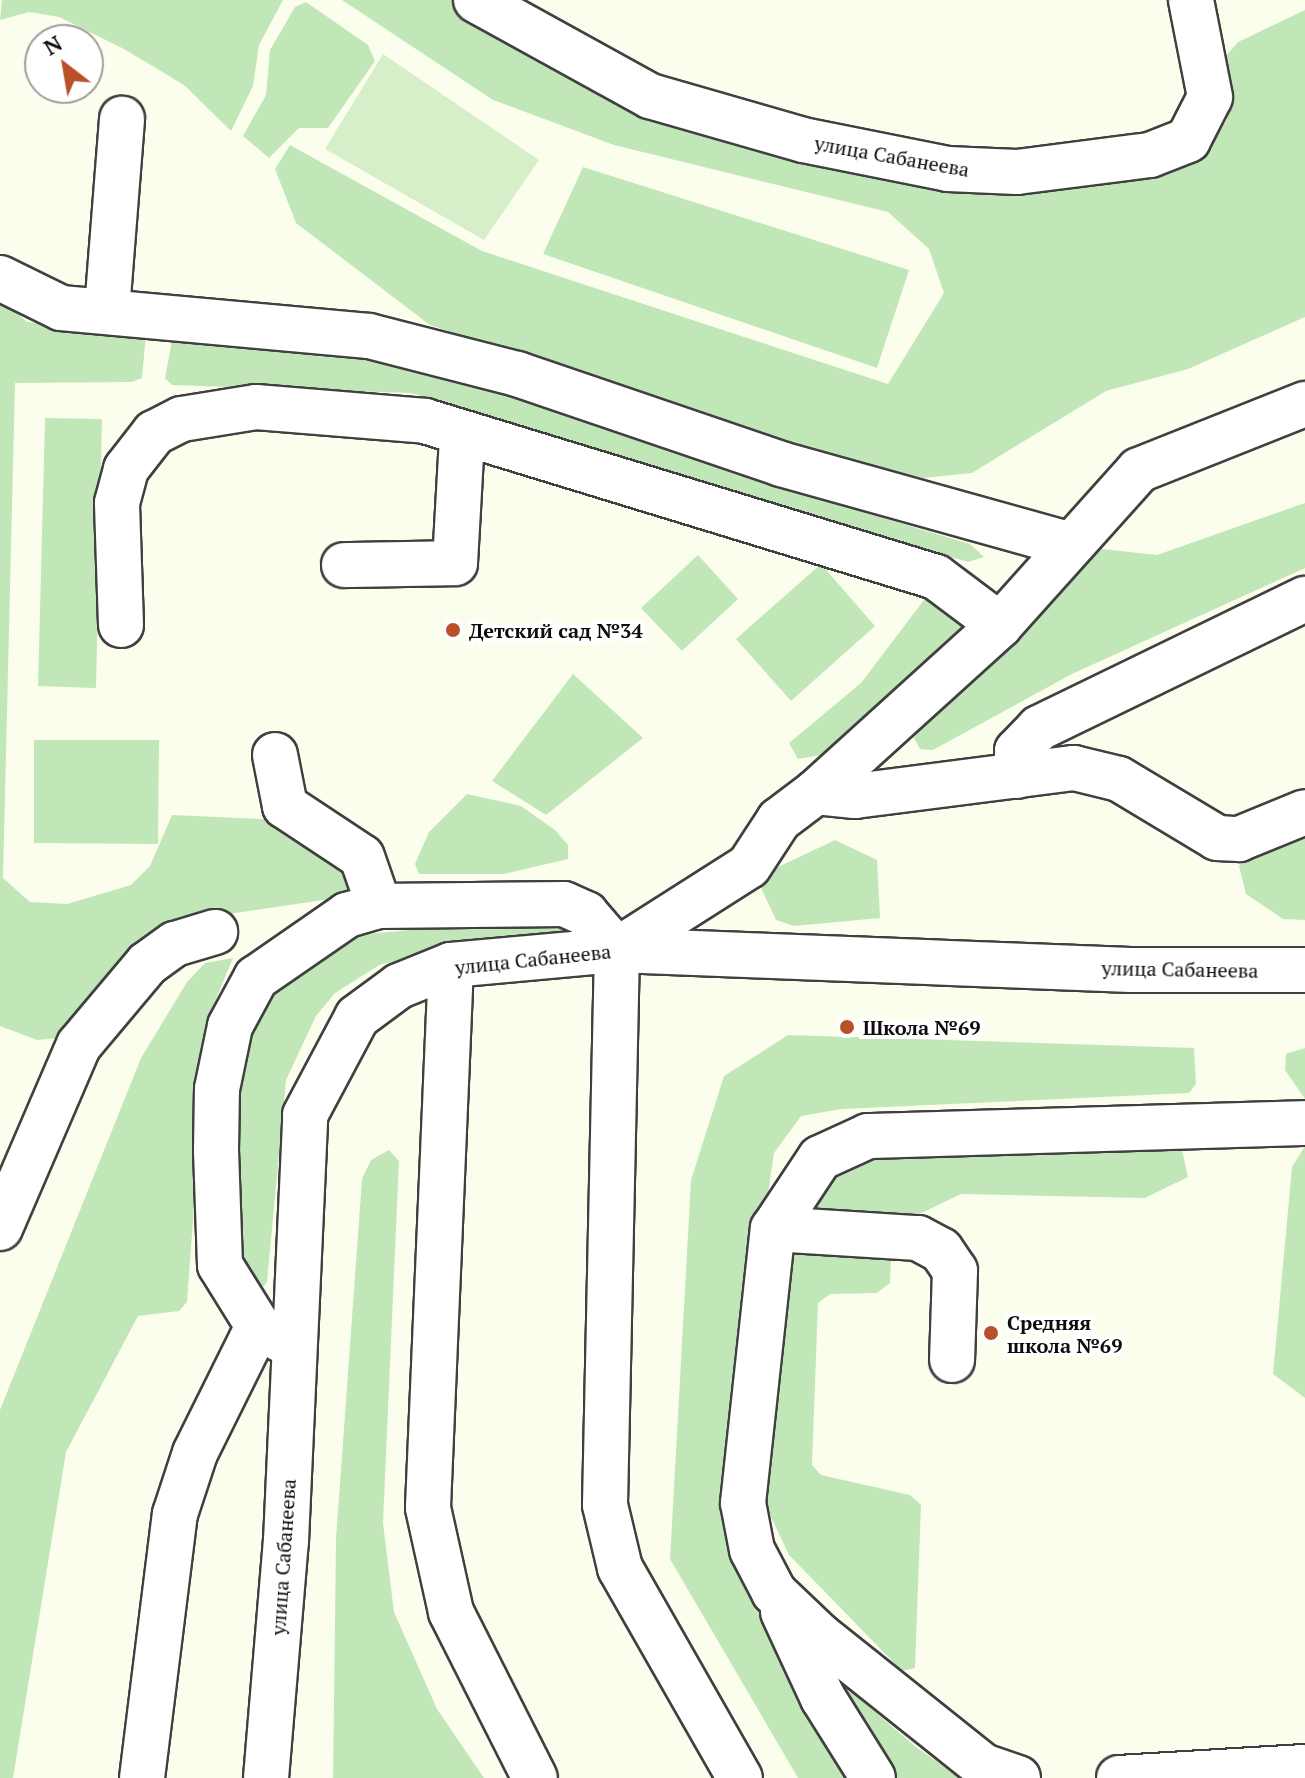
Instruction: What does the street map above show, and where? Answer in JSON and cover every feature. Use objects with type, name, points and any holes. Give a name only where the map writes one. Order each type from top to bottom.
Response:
[{"type":"street","name":"улица Сабанеева","points":[[476,0],[650,96],[803,140],[948,169],[1017,172],[1150,155],[1188,140],[1210,97],[1191,0]]},
{"type":"street","points":[[107,310],[122,119]]},
{"type":"street","points":[[0,278],[61,308],[369,336],[517,374],[781,464],[1067,544]]},
{"type":"street","points":[[617,950],[659,918],[733,879],[779,820],[816,792],[1000,625],[1067,544],[1139,470],[1305,404]]},
{"type":"street","points":[[121,625],[117,503],[126,469],[154,433],[182,419],[256,407],[368,411],[425,421],[462,438],[936,577],[1000,625]]},
{"type":"street","points":[[344,565],[455,563],[462,438]]},
{"type":"street","points":[[1017,776],[1017,751],[1039,728],[1305,599]]},
{"type":"street","points":[[275,755],[285,806],[362,857],[379,906]]},
{"type":"street","points":[[816,792],[855,796],[913,783],[1095,770],[1217,838],[1239,839],[1305,812]]},
{"type":"street","points":[[142,1778],[175,1514],[195,1453],[277,1334],[220,1265],[217,1089],[230,1026],[256,978],[347,915],[379,906],[564,904],[586,914],[617,950],[605,1505],[620,1568],[740,1778]]},
{"type":"street","points":[[0,1228],[79,1045],[147,964],[175,944],[215,932]]},
{"type":"street","name":"улица Сабанеева","points":[[266,1778],[277,1334],[305,1115],[357,1017],[399,986],[451,965],[617,950],[1131,970],[1305,970]]},
{"type":"street","points":[[451,965],[428,1508],[451,1612],[535,1778]]},
{"type":"street","points":[[873,1778],[823,1698],[752,1550],[743,1503],[773,1229],[820,1158],[868,1136],[1305,1123]]},
{"type":"street","points":[[773,1229],[918,1238],[941,1250],[955,1271],[952,1360]]},
{"type":"street","points":[[774,1592],[919,1719],[983,1766],[1018,1778]]},
{"type":"street","points":[[1119,1778],[1305,1767]]},
{"type":"green space","points":[[2,0],[283,0],[259,45],[253,86],[231,131],[184,85],[104,39],[104,24],[73,24],[59,17],[29,12],[0,20]]},
{"type":"green space","points":[[342,0],[452,0],[649,106],[949,193],[1160,174],[1201,159],[1227,120],[1226,56],[1238,42],[1305,10],[1305,317],[1188,369],[1106,391],[972,473],[923,478],[813,451],[430,325],[296,223],[275,169],[290,145],[482,251],[888,384],[944,293],[929,249],[888,212],[614,145],[493,100]]},
{"type":"green space","points":[[306,2],[368,45],[375,61],[328,128],[299,128],[269,158],[243,136],[266,95],[270,50],[295,7]]},
{"type":"green space","points":[[383,54],[539,160],[484,240],[325,149]]},
{"type":"green space","points":[[583,167],[909,270],[877,368],[543,254]]},
{"type":"green space","points":[[0,298],[27,322],[146,334],[142,378],[132,382],[15,383],[3,878],[30,902],[67,904],[131,885],[150,866],[172,815],[283,820],[347,869],[348,889],[337,898],[235,913],[172,933],[60,1038],[37,1040],[0,1026]]},
{"type":"green space","points":[[173,335],[351,352],[441,370],[732,473],[970,544],[984,557],[968,562],[411,393],[172,385],[165,378]]},
{"type":"green space","points":[[45,418],[102,419],[96,688],[38,686]]},
{"type":"green space","points":[[1305,503],[1305,568],[1072,674],[933,750],[920,749],[914,738],[925,722],[1086,557],[1102,549],[1157,555]]},
{"type":"green space","points":[[698,555],[738,599],[682,651],[641,608]]},
{"type":"green space","points":[[821,564],[875,626],[791,701],[736,639]]},
{"type":"green space","points":[[930,592],[968,627],[838,752],[798,759],[789,743],[861,683]]},
{"type":"green space","points":[[573,674],[643,738],[546,815],[492,781]]},
{"type":"green space","points":[[34,740],[159,740],[158,844],[34,843]]},
{"type":"green space","points":[[467,794],[521,806],[555,830],[568,845],[568,859],[504,874],[419,874],[415,864],[429,832]]},
{"type":"green space","points":[[1305,827],[1305,920],[1283,919],[1246,894],[1239,866],[1250,853]]},
{"type":"green space","points":[[835,840],[877,860],[880,918],[794,926],[776,920],[761,888],[772,870]]},
{"type":"green space","points":[[556,917],[572,933],[381,964],[335,993],[316,1016],[286,1080],[267,1282],[260,1290],[238,1271],[232,1093],[243,1047],[271,991],[355,935]]},
{"type":"green space","points":[[233,958],[208,1018],[187,1302],[179,1311],[138,1316],[66,1452],[13,1778],[0,1778],[0,1410],[141,1058],[187,982],[205,963]]},
{"type":"green space","points":[[788,1035],[1194,1048],[1196,1084],[1189,1093],[842,1109],[801,1116],[774,1153],[726,1483],[849,1778],[798,1778],[670,1559],[691,1180],[724,1076]]},
{"type":"green space","points":[[1305,1048],[1305,1099],[1285,1070],[1286,1054]]},
{"type":"green space","points":[[1305,1146],[1305,1398],[1273,1374],[1292,1167]]},
{"type":"green space","points":[[389,1150],[399,1161],[383,1523],[394,1612],[437,1709],[484,1778],[333,1778],[336,1539],[362,1179],[371,1160]]},
{"type":"green space","points":[[1182,1150],[1188,1177],[1145,1198],[961,1194],[911,1218],[798,1209],[820,1180],[863,1160]]},
{"type":"green space","points":[[794,1243],[880,1245],[891,1261],[890,1283],[877,1293],[830,1294],[818,1303],[812,1465],[821,1475],[910,1495],[921,1505],[915,1668],[902,1671],[789,1555],[762,1498],[786,1255]]},
{"type":"green space","points":[[814,1660],[916,1747],[960,1778],[897,1778]]},
{"type":"place","name":"Детский сад №34","points":[[453,630]]},
{"type":"place","name":"Школа №69","points":[[847,1027]]},
{"type":"place","name":"Средняя школа №69","points":[[991,1333]]}]
